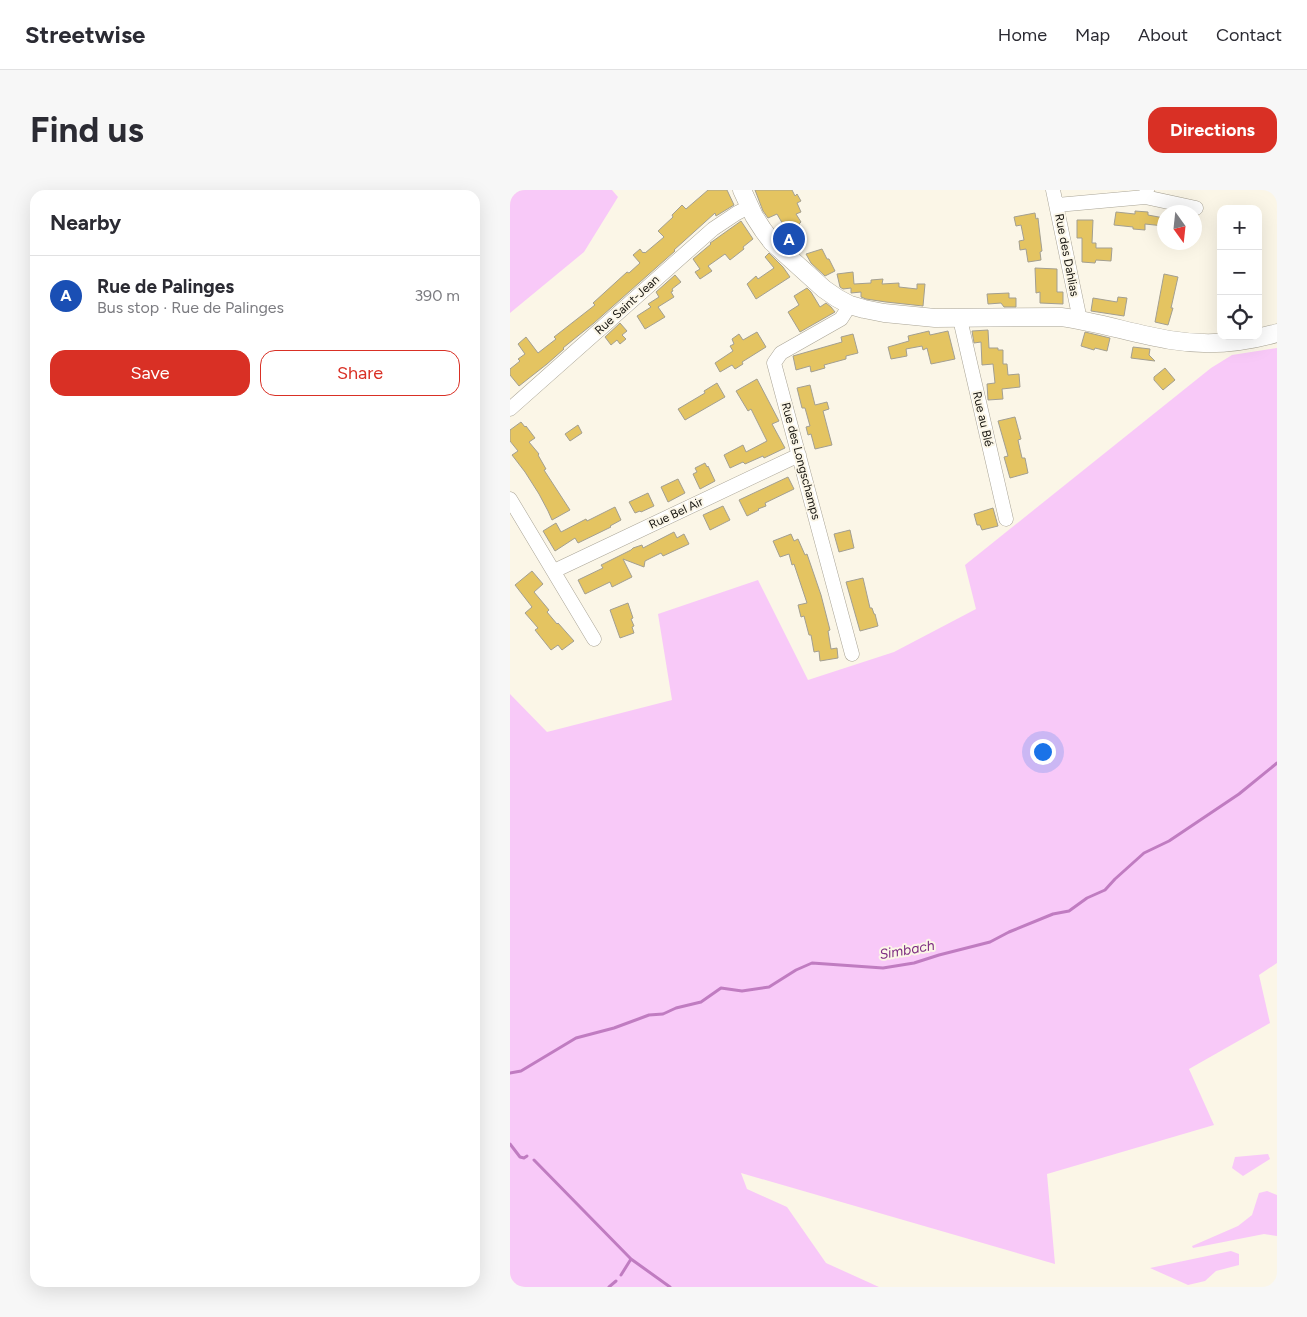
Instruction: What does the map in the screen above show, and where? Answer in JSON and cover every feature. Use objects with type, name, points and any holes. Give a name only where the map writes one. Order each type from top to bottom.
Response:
[{"type":"main road","points":[[742,190],[762,230],[772,242],[824,289],[850,305],[864,309],[935,318],[1061,317],[1171,340],[1199,343],[1227,342],[1277,333]]},
{"type":"street","name":"Rue des Dahlias","points":[[1054,190],[1080,320]]},
{"type":"street","points":[[1057,205],[1146,193],[1186,205]]},
{"type":"street","name":"Rue Saint-Jean","points":[[510,409],[713,229],[749,207]]},
{"type":"street","name":"Rue des Longschamps","points":[[850,305],[841,319],[781,353],[774,363],[852,654]]},
{"type":"street","name":"Rue au Blé","points":[[960,318],[1006,519]]},
{"type":"street","name":"Rue Bel Air","points":[[554,572],[799,455]]},
{"type":"street","points":[[510,499],[594,640]]},
{"type":"shaded area","points":[[510,190],[612,190],[618,197],[584,252],[510,313]]},
{"type":"shaded area","points":[[1277,348],[1277,963],[1259,975],[1270,1023],[1189,1069],[1214,1125],[1047,1174],[1055,1264],[741,1173],[747,1189],[787,1207],[826,1263],[879,1287],[510,1287],[510,694],[547,732],[672,700],[658,614],[758,580],[808,680],[894,652],[976,609],[965,565],[1211,368],[1232,355]]},
{"type":"shaded area","points":[[1268,1154],[1270,1159],[1243,1176],[1232,1168],[1235,1157]]},
{"type":"shaded area","points":[[1267,1191],[1277,1195],[1277,1236],[1264,1234],[1193,1248],[1192,1246],[1238,1226],[1252,1215],[1259,1193]]},
{"type":"shaded area","points":[[1231,1251],[1239,1254],[1239,1265],[1216,1271],[1205,1281],[1188,1285],[1150,1268]]},
{"type":"building","points":[[708,190],[727,190],[734,205],[716,216],[715,213],[594,323],[519,386],[510,375],[510,369],[525,354],[518,344],[526,337],[538,353],[556,339],[554,337],[595,305],[593,303],[627,272],[629,273],[640,263],[633,255],[640,249],[645,253],[664,237],[658,231],[673,217],[672,215],[682,205],[686,209]]},
{"type":"building","points":[[755,190],[792,190],[795,196],[797,194],[801,201],[797,203],[801,212],[796,214],[801,222],[799,224],[800,227],[788,233],[777,214],[768,218],[763,211]]},
{"type":"building","points":[[1135,211],[1148,212],[1148,215],[1157,217],[1157,225],[1145,224],[1145,230],[1114,225],[1116,212],[1135,214]]},
{"type":"building","points":[[1035,213],[1036,219],[1038,218],[1042,251],[1040,252],[1041,260],[1028,262],[1026,249],[1020,250],[1019,241],[1024,240],[1021,225],[1016,226],[1014,217]]},
{"type":"building","points":[[1077,220],[1093,220],[1092,243],[1096,243],[1096,248],[1112,248],[1111,261],[1096,260],[1095,263],[1082,262],[1082,238],[1077,238]]},
{"type":"building","points":[[741,221],[753,239],[730,260],[725,254],[708,266],[712,271],[700,279],[695,272],[700,269],[693,259],[710,243]]},
{"type":"building","points":[[822,249],[835,271],[825,276],[811,263],[806,254]]},
{"type":"building","points":[[769,253],[790,277],[756,299],[747,284],[756,276],[758,279],[774,268],[765,257]]},
{"type":"building","points":[[1035,268],[1057,269],[1057,292],[1063,292],[1063,304],[1040,303],[1040,292],[1036,293]]},
{"type":"building","points":[[853,272],[854,284],[871,283],[871,280],[883,279],[882,284],[899,283],[899,287],[917,289],[917,284],[925,284],[923,306],[866,299],[861,297],[861,292],[851,293],[851,288],[843,289],[840,287],[837,274]]},
{"type":"building","points":[[1164,274],[1178,277],[1168,325],[1155,322]]},
{"type":"building","points":[[675,275],[681,282],[672,289],[673,291],[671,292],[674,297],[658,307],[665,317],[645,329],[637,316],[651,307],[648,304],[659,297],[656,292]]},
{"type":"building","points":[[807,288],[820,307],[826,303],[835,312],[800,332],[788,312],[799,305],[794,296]]},
{"type":"building","points":[[1009,293],[1009,298],[1016,298],[1016,307],[1004,307],[1001,303],[988,304],[987,294]]},
{"type":"building","points":[[1118,297],[1127,298],[1124,316],[1091,311],[1093,298],[1117,302]]},
{"type":"building","points":[[620,323],[627,331],[622,335],[626,339],[620,344],[617,340],[611,345],[605,337]]},
{"type":"building","points":[[988,330],[989,348],[1003,350],[1003,364],[1007,364],[1008,375],[1019,374],[1020,387],[1002,389],[1003,399],[988,400],[987,384],[995,383],[993,364],[982,365],[981,342],[974,343],[972,331]]},
{"type":"building","points":[[929,331],[930,335],[948,331],[955,359],[931,364],[927,348],[923,350],[922,346],[906,349],[907,356],[891,359],[888,347],[909,341],[908,336]]},
{"type":"building","points":[[757,332],[766,347],[742,362],[743,364],[735,369],[732,365],[720,372],[715,363],[733,351],[730,346],[734,344],[732,339],[739,334],[743,340]]},
{"type":"building","points":[[1085,332],[1110,338],[1107,351],[1081,346]]},
{"type":"building","points":[[853,334],[858,353],[846,356],[846,359],[824,365],[825,368],[811,372],[810,366],[796,370],[793,356],[842,342],[841,337]]},
{"type":"building","points":[[1133,347],[1150,349],[1149,355],[1155,361],[1131,358]]},
{"type":"building","points":[[1165,368],[1175,380],[1163,390],[1154,380],[1154,377]]},
{"type":"building","points":[[757,379],[779,421],[772,424],[785,448],[764,458],[763,456],[730,468],[724,455],[743,445],[746,452],[767,441],[751,409],[748,411],[736,391]]},
{"type":"building","points":[[717,383],[725,397],[685,420],[678,409],[705,393],[704,391]]},
{"type":"building","points":[[810,385],[815,405],[827,402],[829,409],[823,411],[832,445],[815,449],[811,434],[808,435],[806,427],[810,426],[805,408],[802,408],[797,388]]},
{"type":"building","points":[[1015,417],[1021,439],[1018,440],[1022,458],[1025,458],[1028,473],[1010,478],[1004,457],[1008,456],[998,421]]},
{"type":"building","points":[[521,422],[535,438],[529,442],[539,454],[546,469],[544,470],[570,510],[552,520],[539,494],[512,455],[518,451],[510,441],[510,430]]},
{"type":"building","points":[[578,425],[582,433],[570,441],[565,434]]},
{"type":"building","points":[[705,463],[715,481],[700,489],[693,474],[697,472],[695,468]]},
{"type":"building","points":[[788,477],[794,489],[765,503],[766,506],[747,516],[739,500]]},
{"type":"building","points":[[678,479],[685,493],[668,502],[661,487]]},
{"type":"building","points":[[648,493],[654,506],[635,513],[629,502]]},
{"type":"building","points":[[723,506],[730,520],[710,530],[703,515]]},
{"type":"building","points":[[615,507],[621,520],[578,543],[575,538],[555,551],[543,531],[556,523],[561,532]]},
{"type":"building","points":[[993,508],[998,526],[982,530],[980,525],[977,525],[974,514]]},
{"type":"building","points":[[850,530],[854,548],[839,552],[834,534]]},
{"type":"building","points":[[674,532],[677,538],[684,534],[689,544],[663,556],[661,553],[645,561],[644,567],[623,559],[632,577],[612,587],[610,582],[585,594],[578,580],[603,568],[601,565],[633,548],[642,545],[643,548]]},
{"type":"building","points":[[791,534],[794,541],[798,539],[805,555],[807,554],[821,595],[830,630],[828,631],[831,649],[837,648],[838,658],[820,661],[819,651],[814,652],[811,635],[809,635],[804,616],[801,617],[798,605],[807,603],[794,564],[792,565],[789,554],[780,557],[773,541]]},
{"type":"building","points":[[532,571],[543,584],[534,592],[549,610],[547,612],[574,641],[562,650],[558,645],[551,650],[535,630],[538,628],[525,613],[532,607],[515,585]]},
{"type":"building","points":[[863,578],[870,608],[872,608],[875,614],[878,626],[860,631],[846,582]]},
{"type":"building","points":[[628,603],[633,618],[631,619],[634,633],[620,638],[610,610]]},
{"type":"waterway","name":"Simbach","points":[[510,1073],[521,1071],[576,1038],[614,1028],[649,1015],[663,1014],[676,1008],[701,1002],[721,988],[742,991],[769,987],[796,970],[812,963],[883,968],[914,963],[990,942],[1053,914],[1069,911],[1087,898],[1105,890],[1144,853],[1169,841],[1239,794],[1277,763]]},
{"type":"waterway","points":[[510,1144],[520,1157],[524,1158],[527,1156]]},
{"type":"waterway","points":[[534,1160],[631,1259],[670,1287]]},
{"type":"waterway","points":[[621,1275],[631,1259]]},
{"type":"waterway","points":[[609,1287],[616,1281]]},
{"type":"place","name":"Rue de Palinges","points":[[789,239]]}]
